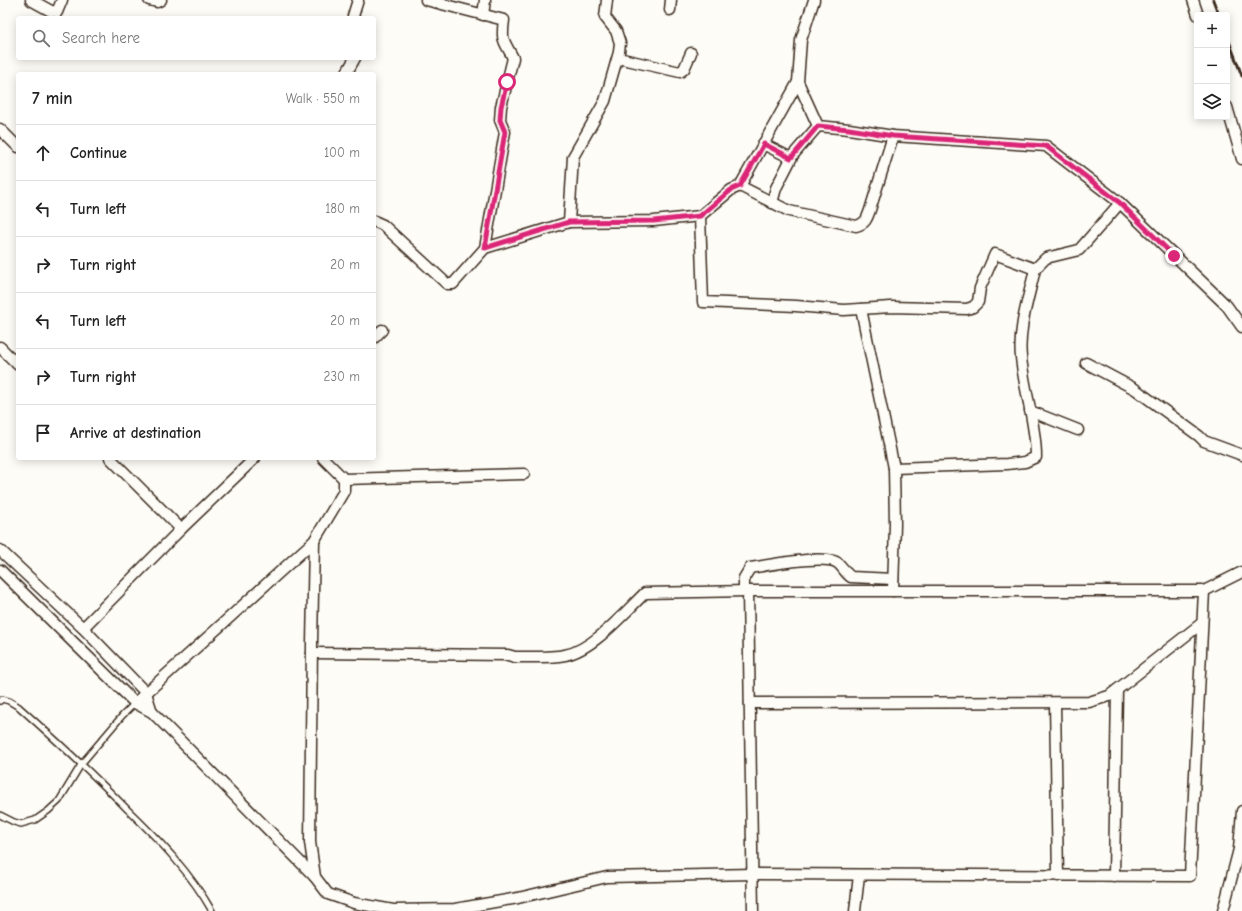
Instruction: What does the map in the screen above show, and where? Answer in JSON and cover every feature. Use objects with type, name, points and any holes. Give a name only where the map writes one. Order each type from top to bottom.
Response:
[{"type":"street","points":[[31,0],[51,11],[57,12],[62,0]]},
{"type":"street","points":[[149,0],[158,2],[161,0]]},
{"type":"street","points":[[353,16],[358,0]]},
{"type":"street","points":[[426,0],[504,20],[504,45],[513,58],[501,107],[500,120],[505,132],[485,248]]},
{"type":"street","points":[[483,15],[485,0]]},
{"type":"street","points":[[569,222],[573,157],[605,101],[618,58],[620,43],[616,31],[605,17],[607,0]]},
{"type":"street","points":[[376,222],[383,225],[447,284],[453,284],[485,248],[569,222],[654,221],[700,216],[731,190],[740,186],[798,82],[801,40],[814,0]]},
{"type":"street","points":[[1193,0],[1197,12]]},
{"type":"street","points":[[618,58],[680,72],[684,69],[691,53]]},
{"type":"street","points":[[347,72],[354,60]]},
{"type":"street","points":[[798,82],[818,126]]},
{"type":"street","points":[[1230,117],[1242,159]]},
{"type":"street","points":[[818,126],[893,136],[1046,146],[1120,203],[1227,306],[1242,327]]},
{"type":"street","points":[[772,202],[776,188],[791,158],[818,126]]},
{"type":"street","points":[[0,129],[16,145]]},
{"type":"street","points":[[740,186],[789,211],[856,226],[862,224],[868,218],[893,136]]},
{"type":"street","points":[[764,144],[791,158]]},
{"type":"street","points":[[894,468],[1025,462],[1036,457],[1036,441],[1020,355],[1021,331],[1035,269],[1046,258],[1079,250],[1120,203]]},
{"type":"street","points":[[700,216],[703,302],[796,306],[844,310],[891,307],[967,309],[973,307],[978,302],[980,288],[995,254],[1035,269]]},
{"type":"street","points":[[861,309],[894,468],[895,524],[893,591]]},
{"type":"street","points":[[376,336],[382,330]]},
{"type":"street","points":[[0,347],[16,363]]},
{"type":"street","points":[[1086,363],[1135,389],[1204,441],[1242,455]]},
{"type":"street","points":[[1030,411],[1078,430]]},
{"type":"street","points":[[112,460],[181,529]]},
{"type":"street","points":[[83,628],[181,529],[253,460]]},
{"type":"street","points":[[135,703],[314,541],[344,491],[344,479],[325,460]]},
{"type":"street","points":[[344,479],[524,474]]},
{"type":"street","points":[[314,541],[310,842],[315,877]]},
{"type":"street","points":[[0,550],[83,628],[146,693],[152,712]]},
{"type":"street","points":[[753,911],[750,703],[746,591],[744,578],[750,568],[776,563],[829,559],[838,563],[846,573],[851,576],[893,579]]},
{"type":"street","points":[[0,570],[135,703],[152,712],[315,877],[328,894],[354,903],[393,910],[455,909],[518,898],[607,876],[753,874],[1190,876],[1204,591]]},
{"type":"street","points":[[312,653],[508,655],[515,657],[564,655],[579,651],[597,638],[645,593],[746,591],[1204,591],[1242,572]]},
{"type":"street","points":[[750,703],[1089,702],[1109,696],[1202,623]]},
{"type":"street","points":[[1114,876],[1117,690]]},
{"type":"street","points":[[1055,703],[1058,876]]},
{"type":"street","points":[[1224,911],[1239,849],[1242,811]]},
{"type":"street","points":[[855,911],[859,875]]},
{"type":"lane","points":[[0,700],[2,699],[9,701],[19,706],[82,763],[168,850],[189,874],[212,911]]},
{"type":"lane","points":[[0,815],[21,824],[35,820],[59,801],[82,763],[135,703]]},
{"type":"railway","points":[[1213,0],[1218,12]]},
{"type":"railway","points":[[1230,44],[1242,76]]},
{"type":"route","points":[[507,82],[501,107],[500,120],[505,132],[485,248],[569,222],[654,221],[700,216],[731,190],[740,186],[764,144],[791,158],[818,126],[893,136],[1046,146],[1120,203],[1174,256]]}]
